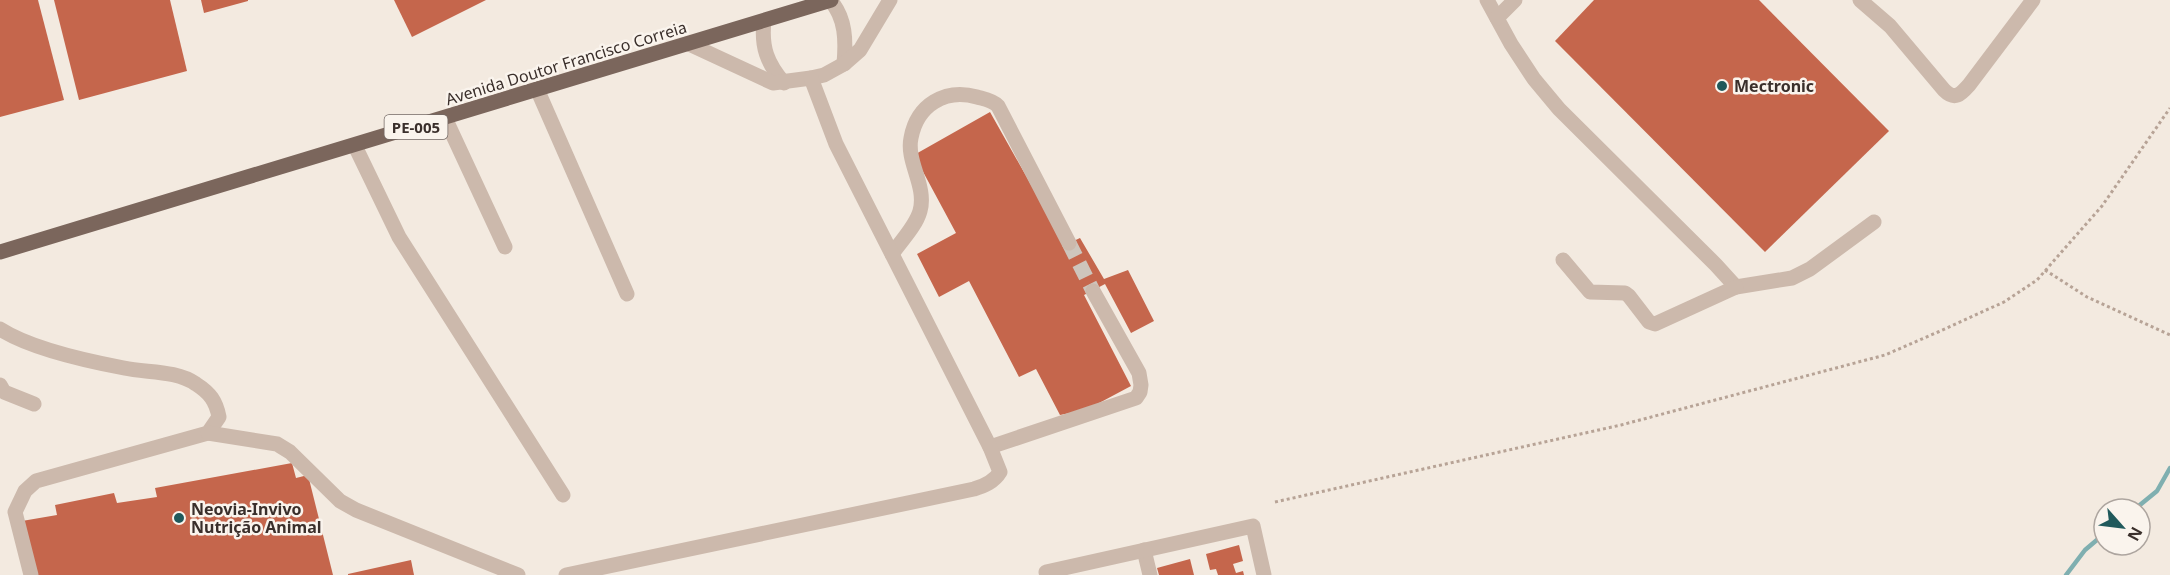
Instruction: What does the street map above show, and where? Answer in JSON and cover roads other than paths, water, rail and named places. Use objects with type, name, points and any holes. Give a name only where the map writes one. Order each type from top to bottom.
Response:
[{"type":"main road","name":"Avenida Doutor Francisco Correia","points":[[0,252],[830,0]]},
{"type":"street","points":[[830,0],[836,7],[844,25],[846,44],[844,64]]},
{"type":"street","points":[[689,44],[773,83],[811,78],[824,75],[844,64],[860,50],[890,0]]},
{"type":"street","points":[[1487,0],[1510,44],[1534,79],[1559,109],[1736,287]]},
{"type":"street","points":[[1497,18],[1515,0]]},
{"type":"street","points":[[1860,0],[1890,26],[1950,96],[1954,97],[1969,85],[2033,0]]},
{"type":"street","points":[[764,21],[762,36],[766,58],[784,83]]},
{"type":"street","points":[[566,575],[974,489],[997,478],[1000,472],[990,447],[836,144],[811,78]]},
{"type":"street","points":[[537,89],[627,294]]},
{"type":"street","points":[[891,254],[920,211],[921,200],[910,139],[918,117],[931,102],[954,95],[969,95],[994,102],[998,106],[1069,243]]},
{"type":"street","points":[[445,118],[505,247]]},
{"type":"street","points":[[355,146],[399,237],[562,495]]},
{"type":"street","points":[[1563,260],[1590,292],[1625,293],[1649,322],[1655,324],[1736,287],[1792,278],[1810,269],[1874,222]]},
{"type":"street","points":[[990,447],[1136,398],[1140,392],[1139,373],[1093,291]]},
{"type":"street","points":[[0,329],[48,350],[125,369],[166,373],[195,383],[216,401],[219,417],[208,433]]},
{"type":"street","points":[[0,385],[4,392],[34,404]]},
{"type":"street","points":[[31,575],[15,512],[25,491],[36,481],[208,433],[276,444],[290,452],[340,501],[518,575]]},
{"type":"street","points":[[1046,572],[1253,526],[1264,575]]},
{"type":"street","points":[[1144,550],[1150,575]]},
{"type":"waterway","points":[[2150,497],[2157,491],[2170,468]]},
{"type":"waterway","points":[[2066,575],[2092,544]]},
{"type":"tunnel","points":[[1069,243],[1093,291]]},
{"type":"place","name":"Mectronic","points":[[1722,86]]},
{"type":"place","name":"Neovia-Invivo Nutrição Animal","points":[[179,518]]}]
